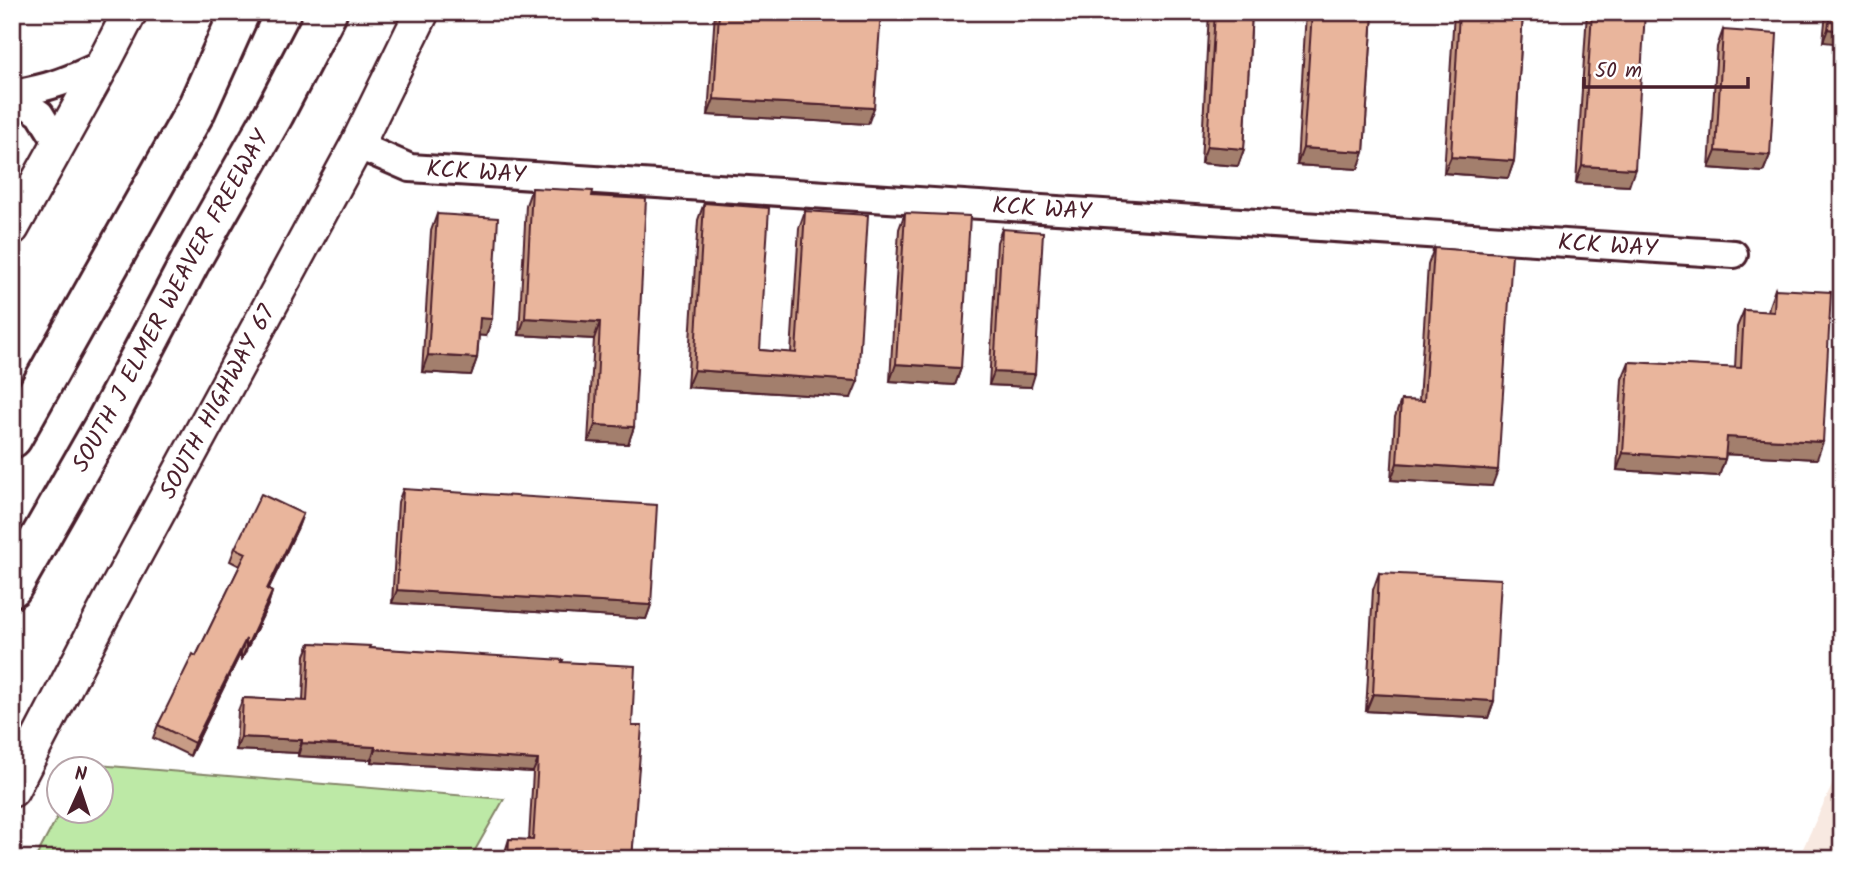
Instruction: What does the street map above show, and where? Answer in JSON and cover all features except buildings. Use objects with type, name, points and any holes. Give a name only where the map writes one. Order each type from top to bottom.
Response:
[{"type":"highway","points":[[12,438],[196,110],[240,12]]},
{"type":"highway","name":"SOUTH J ELMER WEAVER FREEWAY","points":[[12,587],[106,422],[327,12]]},
{"type":"main road","points":[[12,228],[130,12]]},
{"type":"main road","name":"SOUTH HIGHWAY 67","points":[[12,789],[108,605],[357,145],[422,12]]},
{"type":"street","points":[[12,94],[43,89],[71,80],[103,64]]},
{"type":"street","points":[[12,94],[40,114],[58,143]]},
{"type":"street","name":"KCK WAY","points":[[357,145],[410,168],[1734,254]]},
{"type":"shaded area","points":[[1842,764],[1842,859],[1798,859]]},
{"type":"green space","points":[[116,767],[504,799],[470,859],[35,859],[53,826],[116,826]]}]
